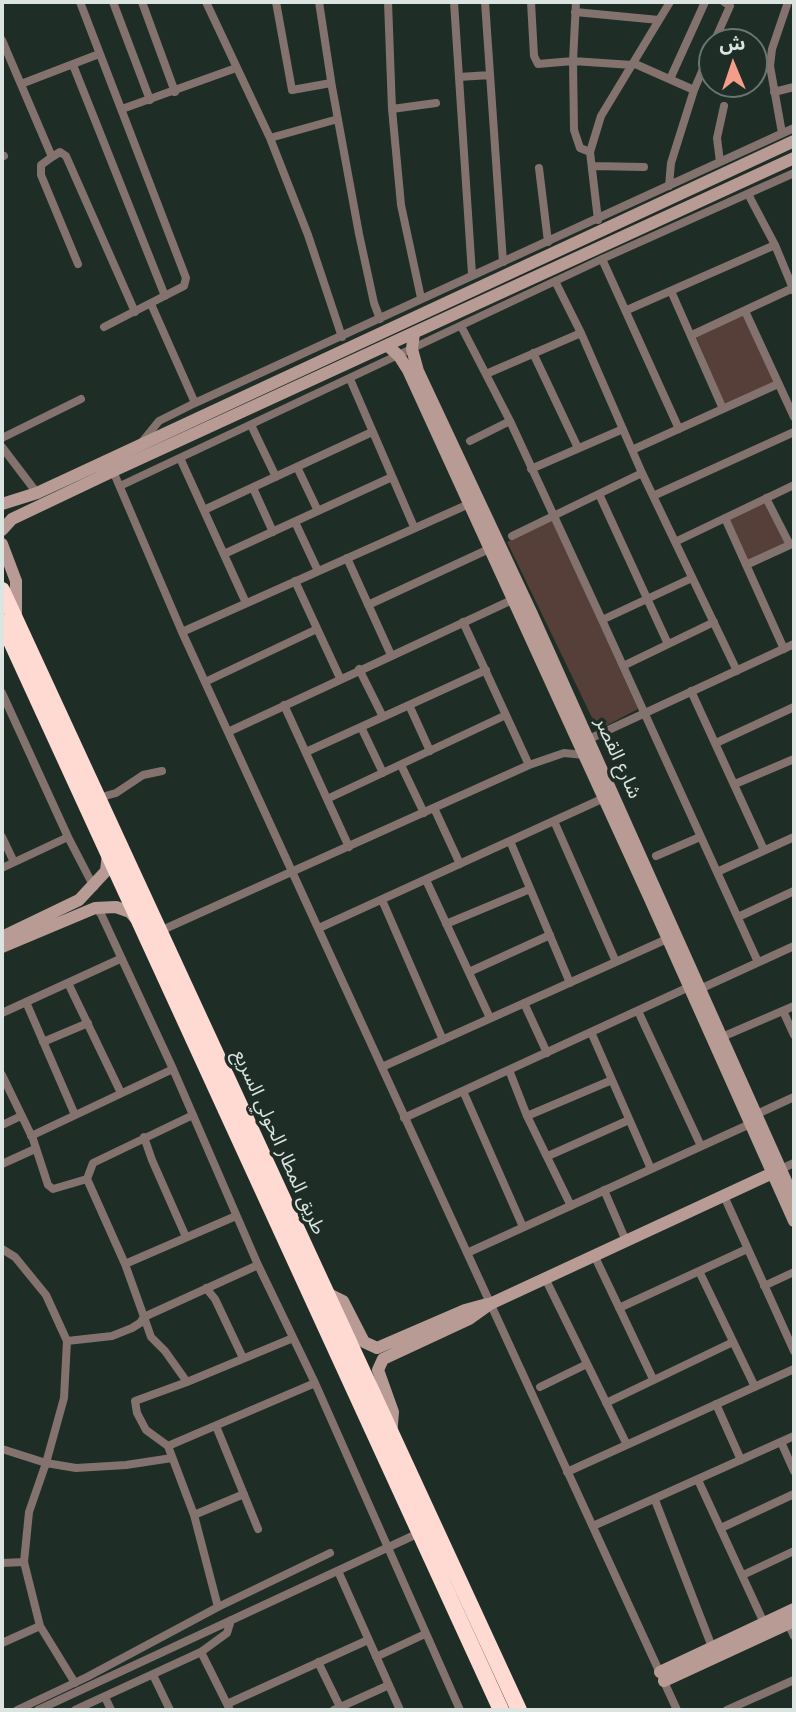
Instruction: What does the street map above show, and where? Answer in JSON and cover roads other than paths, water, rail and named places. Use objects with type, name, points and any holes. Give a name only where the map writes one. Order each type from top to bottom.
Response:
[{"type":"highway","name":"طريق المطار الحولي السريع","points":[[2,590],[323,1291],[519,1710]]},
{"type":"highway","name":"طريق المطار الحولي السريع","points":[[2,622],[501,1710]]},
{"type":"street","points":[[80,2],[184,272],[184,286],[104,327]]},
{"type":"street","points":[[113,2],[150,100]]},
{"type":"street","points":[[142,2],[175,92]]},
{"type":"street","points":[[205,2],[270,138],[308,235],[342,337]]},
{"type":"street","points":[[276,2],[292,90],[331,83]]},
{"type":"street","points":[[319,2],[331,83],[364,257],[380,319]]},
{"type":"street","points":[[388,2],[392,109],[401,205],[421,298]]},
{"type":"street","points":[[454,2],[472,274]]},
{"type":"street","points":[[485,2],[505,284],[511,288]]},
{"type":"street","points":[[531,2],[538,64],[573,61],[632,64],[694,90]]},
{"type":"street","points":[[576,2],[574,130],[580,148],[590,152]]},
{"type":"street","points":[[598,220],[590,152],[601,116],[670,2]]},
{"type":"street","points":[[670,79],[705,2]]},
{"type":"street","points":[[720,28],[730,6],[724,2]]},
{"type":"street","points":[[2,530],[12,519],[113,471],[793,158],[774,92],[770,66],[772,49],[788,2]]},
{"type":"street","points":[[575,12],[659,20]]},
{"type":"street","points":[[2,40],[52,157]]},
{"type":"street","points":[[21,84],[99,54]]},
{"type":"street","points":[[73,65],[165,296]]},
{"type":"street","points":[[122,109],[236,68]]},
{"type":"street","points":[[459,77],[490,75]]},
{"type":"street","points":[[669,186],[671,163],[698,81]]},
{"type":"street","points":[[774,92],[794,87]]},
{"type":"street","points":[[392,109],[436,103]]},
{"type":"street","points":[[720,162],[717,138],[724,106]]},
{"type":"street","points":[[270,138],[338,119]]},
{"type":"street","points":[[2,504],[37,493],[483,285],[504,268],[548,242],[669,186],[703,177],[787,140],[794,128]]},
{"type":"street","points":[[140,444],[159,421],[195,403],[342,337],[472,274],[504,268],[669,200],[720,162],[787,140]]},
{"type":"street","points":[[78,264],[41,175],[43,161],[60,152],[66,156],[135,312]]},
{"type":"street","points":[[592,166],[644,167]]},
{"type":"street","points":[[539,168],[548,242]]},
{"type":"street","points":[[120,486],[602,259],[794,173]]},
{"type":"street","points":[[692,335],[794,289],[748,194]]},
{"type":"street","points":[[669,200],[667,208],[675,213]]},
{"type":"street","points":[[642,212],[649,215],[649,225]]},
{"type":"street","points":[[627,310],[775,245]]},
{"type":"street","points":[[602,259],[679,429]]},
{"type":"street","points":[[555,281],[581,332],[642,473],[737,671]]},
{"type":"street","points":[[483,285],[489,289],[489,298]]},
{"type":"street","points":[[671,291],[723,409]]},
{"type":"street","points":[[434,292],[440,305]]},
{"type":"street","points":[[151,304],[195,403]]},
{"type":"street","points":[[745,311],[794,417]]},
{"type":"street","points":[[461,326],[510,421],[758,961]]},
{"type":"street","points":[[486,374],[581,332]]},
{"type":"street","name":"شارع القصر","points":[[414,333],[412,349],[423,382],[530,624],[589,739],[660,911],[695,988],[722,1037],[753,1119]]},
{"type":"street","points":[[388,346],[408,370],[512,600],[524,611]]},
{"type":"street","points":[[533,353],[578,448]]},
{"type":"street","points":[[350,379],[414,527]]},
{"type":"street","points":[[632,450],[778,384]]},
{"type":"street","points":[[2,438],[81,399]]},
{"type":"street","points":[[225,405],[224,412],[232,417]]},
{"type":"street","points":[[199,417],[206,421],[207,429]]},
{"type":"street","points":[[470,441],[510,421]]},
{"type":"street","points":[[251,425],[276,477]]},
{"type":"street","points":[[531,469],[623,429]]},
{"type":"street","points":[[204,510],[372,432]]},
{"type":"street","points":[[653,496],[794,432]]},
{"type":"street","points":[[2,446],[37,493]]},
{"type":"street","points":[[180,458],[246,603]]},
{"type":"street","points":[[297,467],[318,511]]},
{"type":"street","points":[[113,471],[182,632],[677,1710]]},
{"type":"street","points":[[512,536],[642,473]]},
{"type":"street","points":[[224,554],[392,477]]},
{"type":"street","points":[[675,542],[794,485]]},
{"type":"street","points":[[253,488],[273,532]]},
{"type":"street","points":[[599,494],[668,644]]},
{"type":"street","points":[[746,565],[792,544],[766,498]]},
{"type":"street","points":[[182,632],[469,504]]},
{"type":"street","points":[[725,518],[784,649]]},
{"type":"street","points":[[295,522],[318,570]]},
{"type":"street","points":[[2,544],[16,581],[15,609],[19,626]]},
{"type":"street","points":[[368,605],[489,549]]},
{"type":"street","points":[[347,558],[391,655]]},
{"type":"street","points":[[602,620],[692,578]]},
{"type":"street","points":[[295,581],[340,678]]},
{"type":"street","points":[[228,732],[512,600]]},
{"type":"street","points":[[463,622],[529,765]]},
{"type":"street","points":[[623,666],[714,622]]},
{"type":"street","points":[[530,624],[584,755],[649,885]]},
{"type":"street","points":[[205,682],[317,629]]},
{"type":"street","points":[[589,739],[794,644]]},
{"type":"street","points":[[359,670],[383,717]]},
{"type":"street","points":[[306,752],[486,670]]},
{"type":"street","points":[[691,691],[764,850]]},
{"type":"street","points":[[2,693],[68,838],[94,887]]},
{"type":"street","points":[[284,705],[349,847]]},
{"type":"street","points":[[408,705],[430,751]]},
{"type":"street","points":[[716,743],[794,707]]},
{"type":"street","points":[[327,799],[506,715]]},
{"type":"street","points":[[361,727],[383,773]]},
{"type":"street","points":[[160,931],[529,765],[564,753],[584,755]]},
{"type":"street","points":[[735,784],[794,759]]},
{"type":"street","points":[[401,765],[424,813]]},
{"type":"street","points":[[98,798],[116,793],[143,775],[162,771]]},
{"type":"street","points":[[319,928],[604,798]]},
{"type":"street","points":[[434,808],[460,864]]},
{"type":"street","points":[[554,821],[616,962]]},
{"type":"street","points":[[2,837],[14,862]]},
{"type":"street","points":[[656,856],[700,837]]},
{"type":"street","points":[[717,872],[794,837]]},
{"type":"street","points":[[2,868],[68,838]]},
{"type":"street","points":[[510,841],[570,983]]},
{"type":"street","points":[[2,937],[79,900],[94,887],[106,871],[108,851]]},
{"type":"street","points":[[426,880],[490,1018]]},
{"type":"street","points":[[446,924],[530,889]]},
{"type":"street","points":[[738,917],[794,891]]},
{"type":"street","points":[[382,900],[443,1040]]},
{"type":"street","points":[[2,947],[95,908],[116,907],[130,912],[140,924]]},
{"type":"street","points":[[95,908],[173,1069],[236,1216],[315,1383],[460,1710]]},
{"type":"street","points":[[660,911],[667,939],[695,988],[753,1119],[787,1168],[794,1199]]},
{"type":"street","points":[[469,972],[550,935]]},
{"type":"street","points":[[382,1067],[667,939]]},
{"type":"street","points":[[404,1118],[638,1011],[794,946]]},
{"type":"street","points":[[2,1013],[120,959]]},
{"type":"street","points":[[68,983],[121,1093]]},
{"type":"street","points":[[26,1002],[75,1115]]},
{"type":"street","points":[[524,1003],[547,1053]]},
{"type":"street","points":[[722,1037],[794,1006]]},
{"type":"street","points":[[638,1011],[701,1146]]},
{"type":"street","points":[[783,1011],[794,1035]]},
{"type":"street","points":[[43,1042],[88,1023]]},
{"type":"street","points":[[591,1032],[651,1169]]},
{"type":"street","points":[[31,1136],[173,1069]]},
{"type":"street","points":[[509,1070],[527,1116],[571,1206]]},
{"type":"street","points":[[2,1075],[31,1136],[48,1185],[53,1189],[87,1179]]},
{"type":"street","points":[[527,1116],[612,1080]]},
{"type":"street","points":[[463,1091],[523,1227]]},
{"type":"street","points":[[467,1253],[701,1146],[794,1097]]},
{"type":"street","points":[[187,1382],[165,1351],[151,1337],[125,1264],[87,1179],[93,1163],[193,1115]]},
{"type":"street","points":[[2,1125],[21,1116]]},
{"type":"street","points":[[548,1156],[629,1119]]},
{"type":"street","points":[[144,1137],[186,1237]]},
{"type":"street","points":[[2,1164],[35,1149]]},
{"type":"street","points":[[391,1436],[393,1412],[379,1373],[381,1361],[469,1319],[490,1304],[787,1168]]},
{"type":"street","points":[[787,1168],[794,1221]]},
{"type":"street","points":[[604,1191],[626,1241]]},
{"type":"street","points":[[724,1196],[794,1351]]},
{"type":"street","points":[[125,1264],[236,1216]]},
{"type":"street","points":[[2,1249],[15,1257],[46,1295],[67,1341],[64,1398],[29,1512],[24,1562],[40,1626],[75,1683]]},
{"type":"street","points":[[619,1308],[747,1249]]},
{"type":"street","points":[[594,1255],[653,1379]]},
{"type":"street","points":[[67,1341],[111,1336],[132,1328],[140,1324],[144,1317],[258,1265]]},
{"type":"street","points":[[699,1271],[755,1387]]},
{"type":"street","points":[[764,1286],[794,1272]]},
{"type":"street","points":[[545,1278],[627,1445]]},
{"type":"street","points":[[206,1288],[215,1299],[243,1358]]},
{"type":"street","points":[[323,1291],[343,1301],[364,1342],[377,1348],[465,1310],[490,1304]]},
{"type":"street","points":[[218,1607],[194,1516],[168,1446],[146,1430],[137,1413],[135,1401],[293,1338]]},
{"type":"street","points":[[606,1403],[733,1342]]},
{"type":"street","points":[[540,1387],[587,1364]]},
{"type":"street","points":[[567,1472],[794,1369]]},
{"type":"street","points":[[168,1446],[315,1383]]},
{"type":"street","points":[[716,1404],[741,1460]]},
{"type":"street","points":[[216,1426],[258,1529]]},
{"type":"street","points":[[593,1527],[794,1436]]},
{"type":"street","points":[[781,1442],[794,1471]]},
{"type":"street","points":[[2,1449],[46,1463],[76,1468],[126,1465],[172,1458]]},
{"type":"street","points":[[698,1480],[764,1623]]},
{"type":"street","points":[[194,1516],[244,1494]]},
{"type":"street","points":[[721,1528],[794,1494]]},
{"type":"street","points":[[655,1500],[712,1647]]},
{"type":"street","points":[[17,1710],[75,1683],[89,1681],[231,1620],[419,1533]]},
{"type":"street","points":[[743,1575],[794,1551]]},
{"type":"street","points":[[37,1710],[218,1607],[330,1553]]},
{"type":"street","points":[[2,1563],[24,1562]]},
{"type":"street","points":[[338,1571],[400,1710]]},
{"type":"street","points":[[662,1677],[712,1647],[794,1609]]},
{"type":"street","points":[[75,1710],[201,1652],[227,1633],[231,1620]]},
{"type":"street","points":[[662,1677],[791,1622],[794,1636]]},
{"type":"street","points":[[2,1643],[40,1626]]},
{"type":"street","points":[[376,1657],[425,1634]]},
{"type":"street","points":[[201,1652],[228,1707],[368,1640]]},
{"type":"street","points":[[318,1662],[337,1709],[388,1685]]},
{"type":"street","points":[[153,1675],[170,1710]]},
{"type":"street","points":[[727,1710],[744,1707],[792,1681],[794,1692]]},
{"type":"street","points":[[105,1697],[111,1710]]}]
